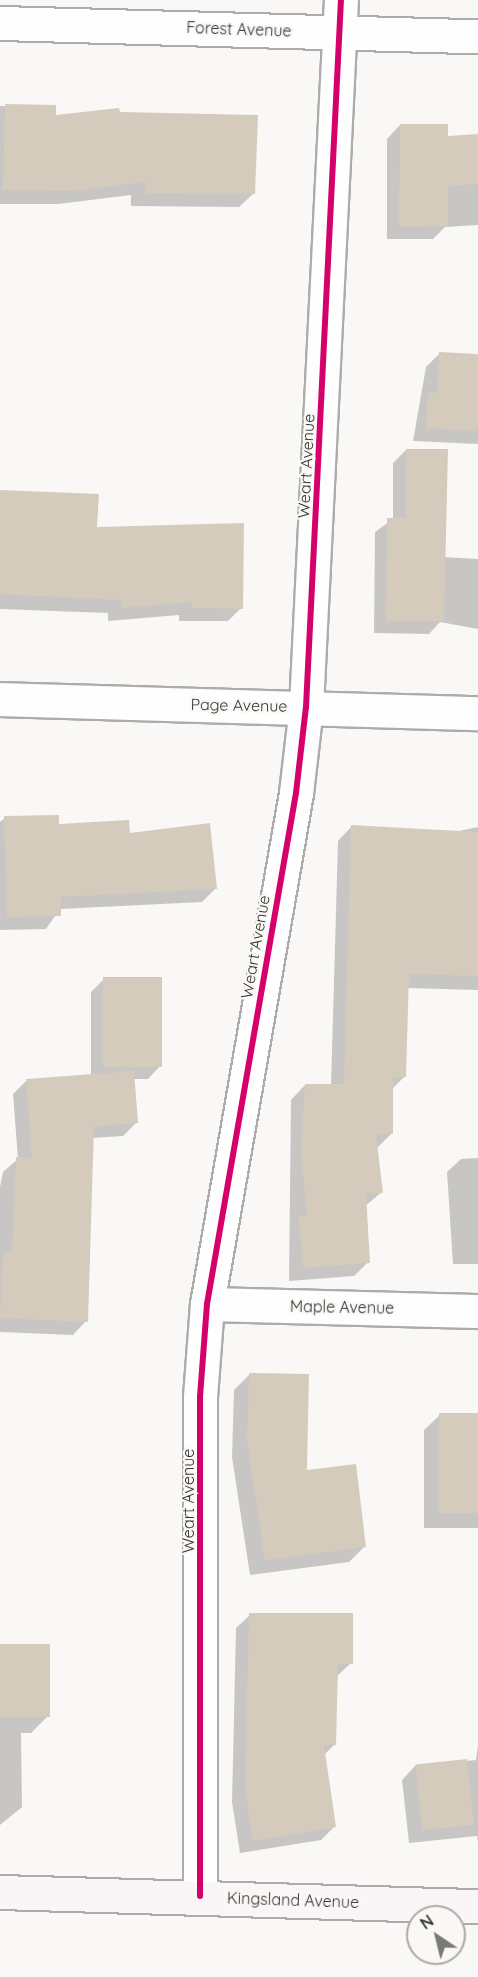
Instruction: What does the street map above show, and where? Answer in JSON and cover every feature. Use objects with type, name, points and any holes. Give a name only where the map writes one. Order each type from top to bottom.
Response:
[{"type":"main road","name":"Kingsland Avenue","points":[[0,1892],[200,1896],[478,1906]]},
{"type":"street","name":"Weart Avenue","points":[[200,1896],[200,1396],[207,1304],[296,793],[306,707],[342,0]]},
{"type":"street","name":"Forest Avenue","points":[[0,22],[478,36]]},
{"type":"street","name":"Page Avenue","points":[[0,699],[478,713]]},
{"type":"street","name":"Maple Avenue","points":[[207,1304],[478,1311]]},
{"type":"building","points":[[5,104],[56,105],[56,115],[119,108],[120,112],[258,115],[255,194],[145,193],[145,182],[73,191],[3,190]]},
{"type":"building","points":[[400,124],[448,124],[448,136],[478,134],[478,184],[448,186],[448,226],[399,227]]},
{"type":"building","points":[[439,352],[478,354],[478,431],[426,428],[428,393],[437,393]]},
{"type":"building","points":[[406,449],[448,449],[444,621],[386,621],[387,518],[405,518]]},
{"type":"building","points":[[0,490],[99,494],[97,527],[244,523],[243,609],[192,608],[192,602],[121,608],[121,600],[0,594]]},
{"type":"building","points":[[59,815],[59,824],[129,820],[130,833],[210,823],[217,889],[61,897],[61,916],[7,917],[4,816]]},
{"type":"building","points":[[351,825],[478,832],[478,976],[409,974],[406,1077],[393,1077],[393,1134],[376,1134],[383,1193],[366,1194],[370,1263],[303,1268],[299,1216],[307,1216],[301,1151],[305,1084],[344,1084]]},
{"type":"building","points":[[103,977],[162,977],[162,1067],[103,1067]]},
{"type":"building","points":[[134,1071],[138,1123],[94,1126],[88,1322],[0,1318],[3,1252],[12,1253],[16,1157],[32,1158],[26,1079]]},
{"type":"building","points":[[249,1373],[309,1374],[307,1470],[356,1464],[366,1547],[265,1560],[247,1440]]},
{"type":"building","points":[[439,1413],[478,1413],[478,1513],[439,1513]]},
{"type":"building","points":[[249,1613],[353,1613],[353,1664],[338,1664],[336,1745],[324,1745],[336,1827],[253,1841],[245,1788]]},
{"type":"building","points":[[0,1644],[50,1644],[50,1717],[0,1717]]},
{"type":"building","points":[[467,1759],[474,1825],[422,1830],[415,1764]]},
{"type":"cycle path","points":[[200,1896],[200,1397],[207,1304],[296,793],[306,707],[341,0]]}]
